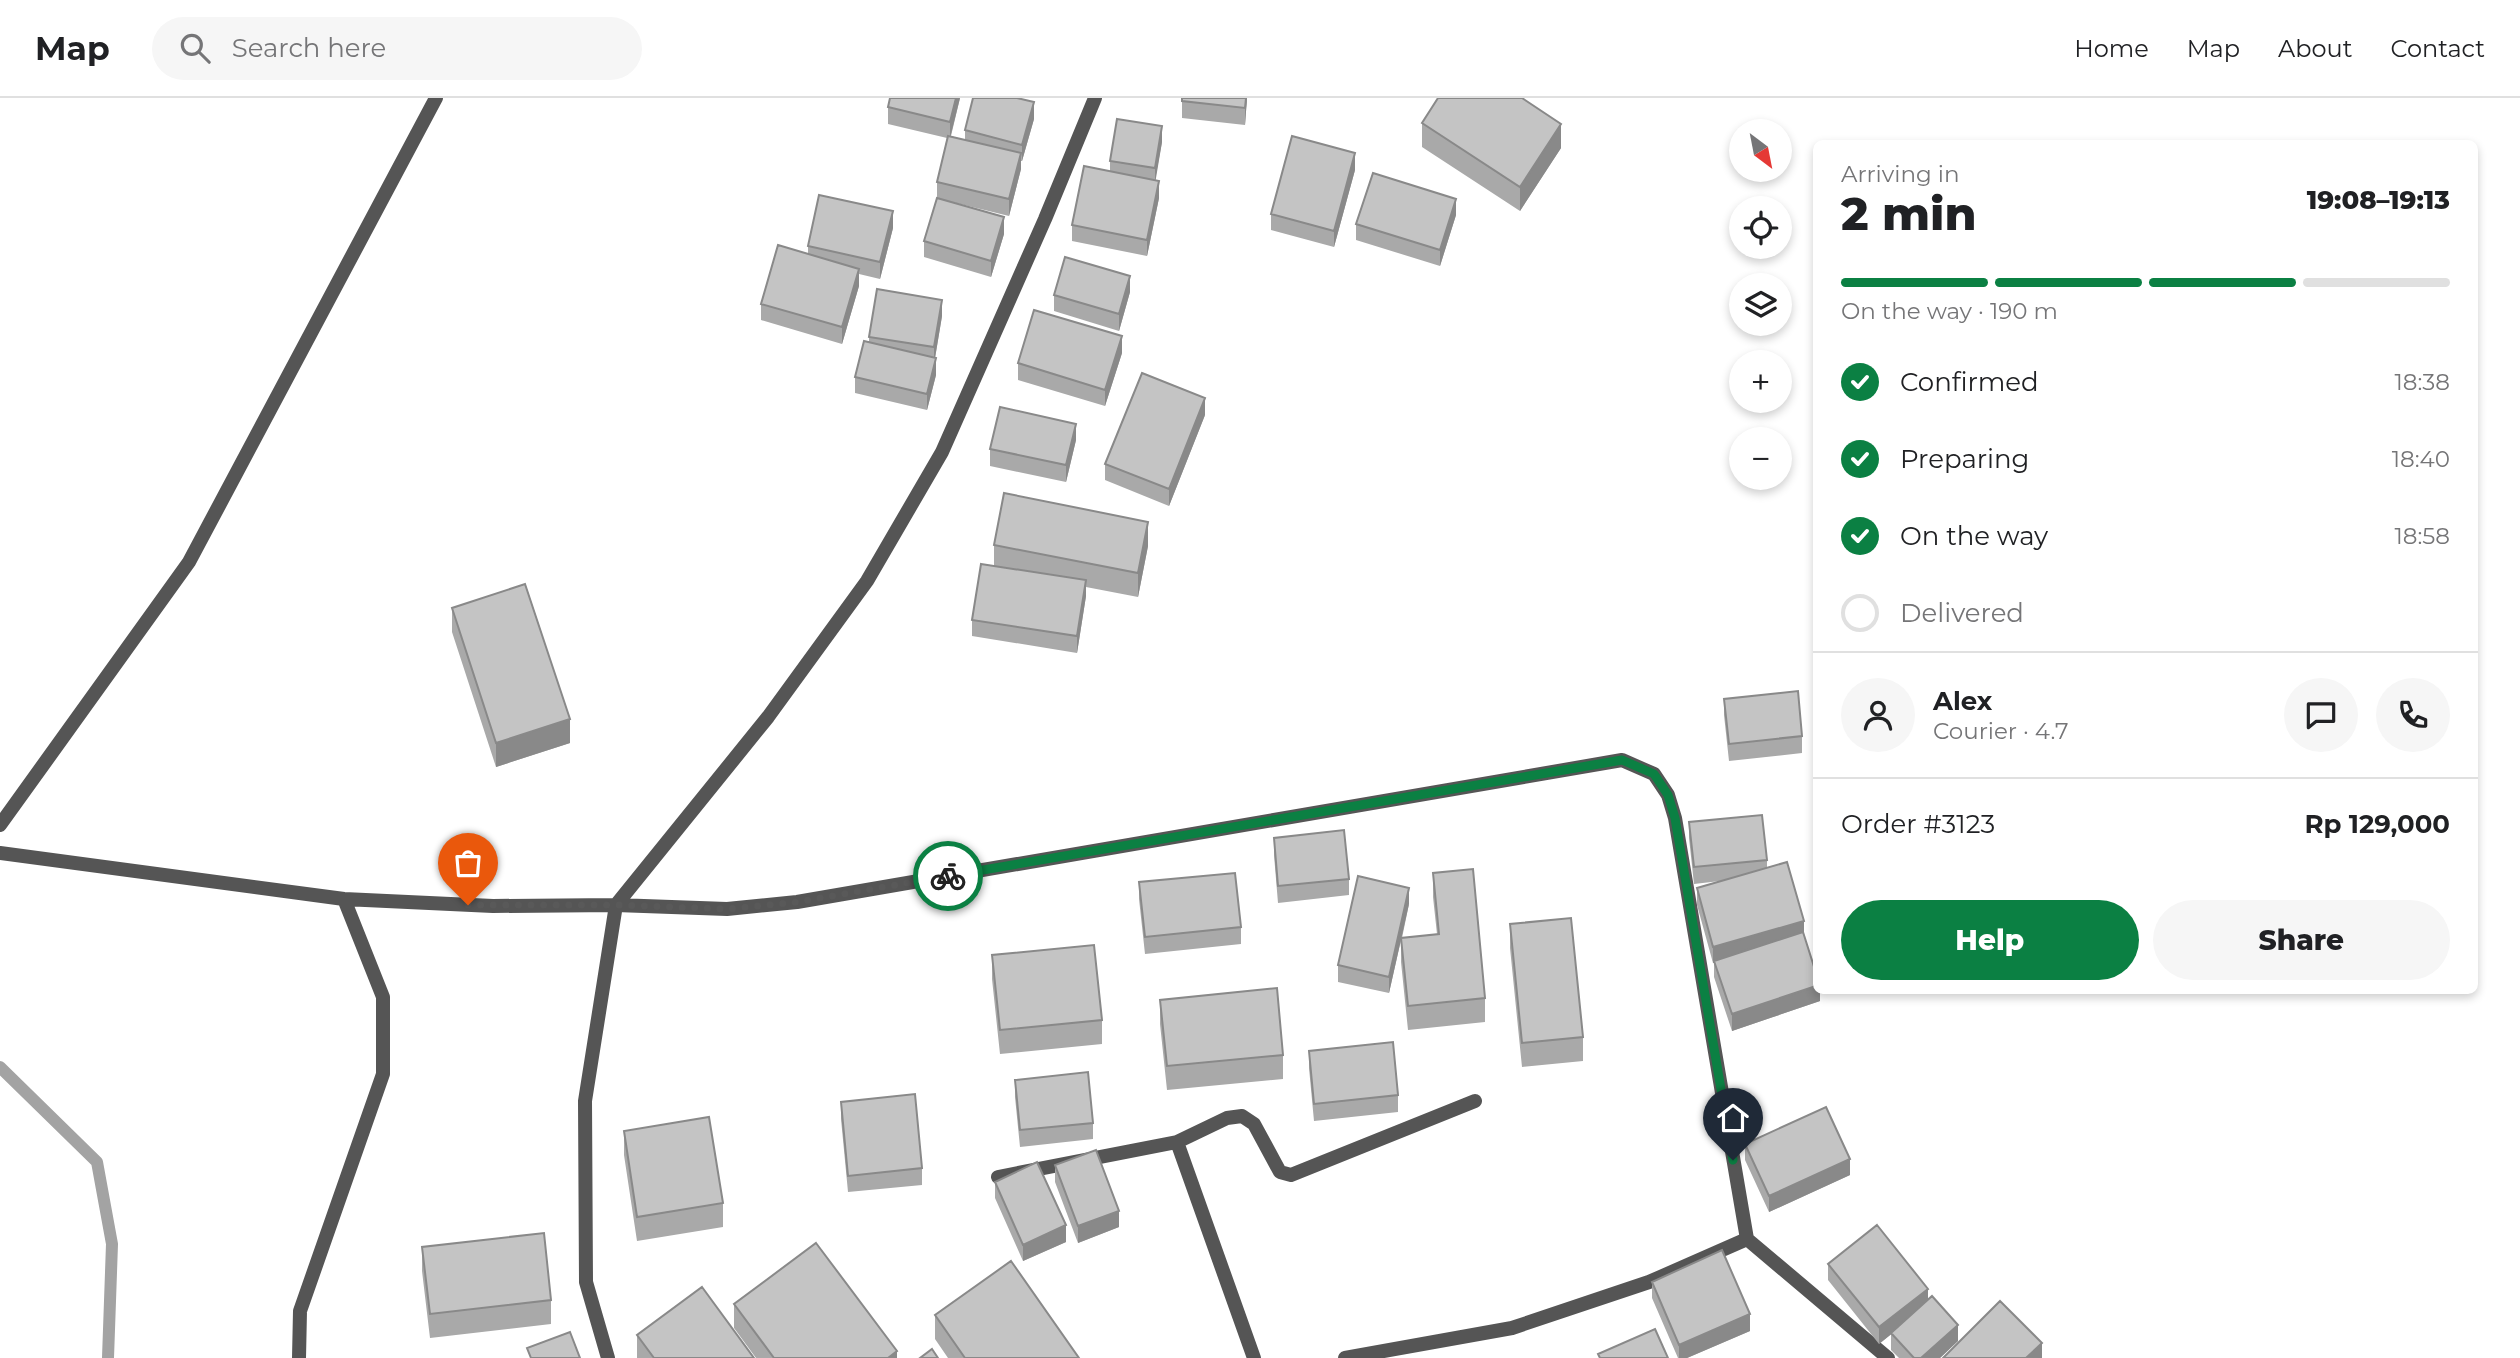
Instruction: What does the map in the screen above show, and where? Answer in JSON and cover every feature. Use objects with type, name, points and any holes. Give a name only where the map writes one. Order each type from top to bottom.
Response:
[{"type":"street","points":[[0,825],[189,562],[436,98]]},
{"type":"street","points":[[608,1358],[586,1282],[585,1101],[616,905],[768,717],[867,581],[942,452],[1045,219],[1095,98]]},
{"type":"street","points":[[0,853],[344,899],[493,906],[616,905],[727,909],[797,902],[1622,760],[1654,774],[1668,795],[1675,818],[1747,1239],[1888,1358]]},
{"type":"street","points":[[299,1358],[300,1311],[383,1074],[383,997],[344,899]]},
{"type":"street","points":[[998,1177],[1177,1142],[1227,1118],[1242,1116],[1254,1124],[1280,1172],[1291,1175],[1475,1101]]},
{"type":"street","points":[[1177,1142],[1254,1358]]},
{"type":"street","points":[[1345,1358],[1512,1328],[1649,1282],[1747,1239]]},
{"type":"building","points":[[890,98],[956,98],[950,122],[888,107]]},
{"type":"building","points":[[973,98],[1017,98],[1034,102],[1022,145],[965,130]]},
{"type":"building","points":[[1182,98],[1246,98],[1245,108],[1182,101]]},
{"type":"building","points":[[1438,98],[1522,98],[1561,124],[1520,187],[1422,123]]},
{"type":"building","points":[[1117,119],[1162,126],[1155,168],[1110,161]]},
{"type":"building","points":[[948,136],[1021,153],[1009,199],[937,182]]},
{"type":"building","points":[[1292,136],[1355,153],[1334,231],[1271,214]]},
{"type":"building","points":[[1084,166],[1159,181],[1147,240],[1072,225]]},
{"type":"building","points":[[1373,173],[1456,199],[1440,250],[1356,224]]},
{"type":"building","points":[[819,195],[893,211],[880,262],[808,246]]},
{"type":"building","points":[[937,198],[1004,217],[991,261],[924,241]]},
{"type":"building","points":[[778,245],[859,269],[842,327],[761,304]]},
{"type":"building","points":[[1065,257],[1130,276],[1119,314],[1054,295]]},
{"type":"building","points":[[877,289],[942,300],[934,347],[869,337]]},
{"type":"building","points":[[1034,310],[1122,336],[1105,390],[1018,363]]},
{"type":"building","points":[[864,341],[936,358],[927,394],[855,377]]},
{"type":"building","points":[[1142,373],[1205,398],[1169,489],[1105,464]]},
{"type":"building","points":[[1000,407],[1076,424],[1066,465],[990,449]]},
{"type":"building","points":[[1004,493],[1148,522],[1138,573],[994,545]]},
{"type":"building","points":[[981,564],[1086,580],[1077,636],[972,620]]},
{"type":"building","points":[[525,584],[570,719],[496,743],[452,608]]},
{"type":"building","points":[[1798,691],[1802,736],[1729,744],[1724,699]]},
{"type":"building","points":[[1762,815],[1767,860],[1694,867],[1689,822]]},
{"type":"building","points":[[1344,830],[1349,879],[1278,886],[1274,838]]},
{"type":"building","points":[[1787,862],[1804,921],[1713,947],[1697,888]]},
{"type":"building","points":[[1473,869],[1485,998],[1408,1006],[1401,938],[1439,934],[1433,873]]},
{"type":"building","points":[[1235,873],[1241,927],[1145,937],[1139,882]]},
{"type":"building","points":[[1358,876],[1409,888],[1389,977],[1338,965]]},
{"type":"building","points":[[1571,918],[1583,1037],[1522,1043],[1510,924]]},
{"type":"building","points":[[1803,932],[1813,964],[1813,987],[1732,1014],[1714,961]]},
{"type":"building","points":[[1094,945],[1102,1020],[1000,1030],[992,955]]},
{"type":"building","points":[[1277,988],[1283,1055],[1167,1066],[1160,1000]]},
{"type":"building","points":[[1393,1042],[1398,1095],[1314,1104],[1309,1051]]},
{"type":"building","points":[[1088,1072],[1093,1123],[1020,1130],[1015,1080]]},
{"type":"building","points":[[915,1094],[922,1168],[848,1176],[841,1102]]},
{"type":"building","points":[[1826,1107],[1850,1159],[1769,1196],[1745,1144]]},
{"type":"building","points":[[709,1117],[723,1203],[637,1217],[624,1131]]},
{"type":"building","points":[[1096,1150],[1119,1211],[1078,1226],[1055,1165]]},
{"type":"building","points":[[1037,1162],[1066,1225],[1023,1245],[995,1182]]},
{"type":"building","points":[[1877,1225],[1928,1289],[1879,1327],[1828,1264]]},
{"type":"building","points":[[544,1233],[551,1300],[430,1314],[422,1247]]},
{"type":"building","points":[[816,1243],[897,1351],[888,1358],[774,1358],[734,1304]]},
{"type":"building","points":[[1722,1250],[1750,1314],[1679,1345],[1652,1282]]},
{"type":"building","points":[[1011,1261],[1079,1358],[965,1358],[935,1315]]},
{"type":"building","points":[[702,1287],[754,1358],[654,1358],[637,1335]]},
{"type":"building","points":[[1932,1296],[1958,1325],[1921,1358],[1914,1358],[1891,1333]]},
{"type":"building","points":[[2000,1301],[2042,1343],[2026,1358],[1943,1358]]},
{"type":"building","points":[[1655,1329],[1668,1358],[1600,1358],[1598,1354]]},
{"type":"building","points":[[570,1332],[580,1358],[531,1358],[527,1348]]},
{"type":"building","points":[[932,1349],[938,1358],[920,1358]]},
{"type":"waterway","points":[[0,1067],[97,1162],[112,1244],[108,1358]]},
{"type":"way so far","points":[[468,905],[616,905],[727,909],[797,902],[948,876]]},
{"type":"route","points":[[948,876],[1622,760],[1654,774],[1668,795],[1675,818],[1733,1160]]}]
